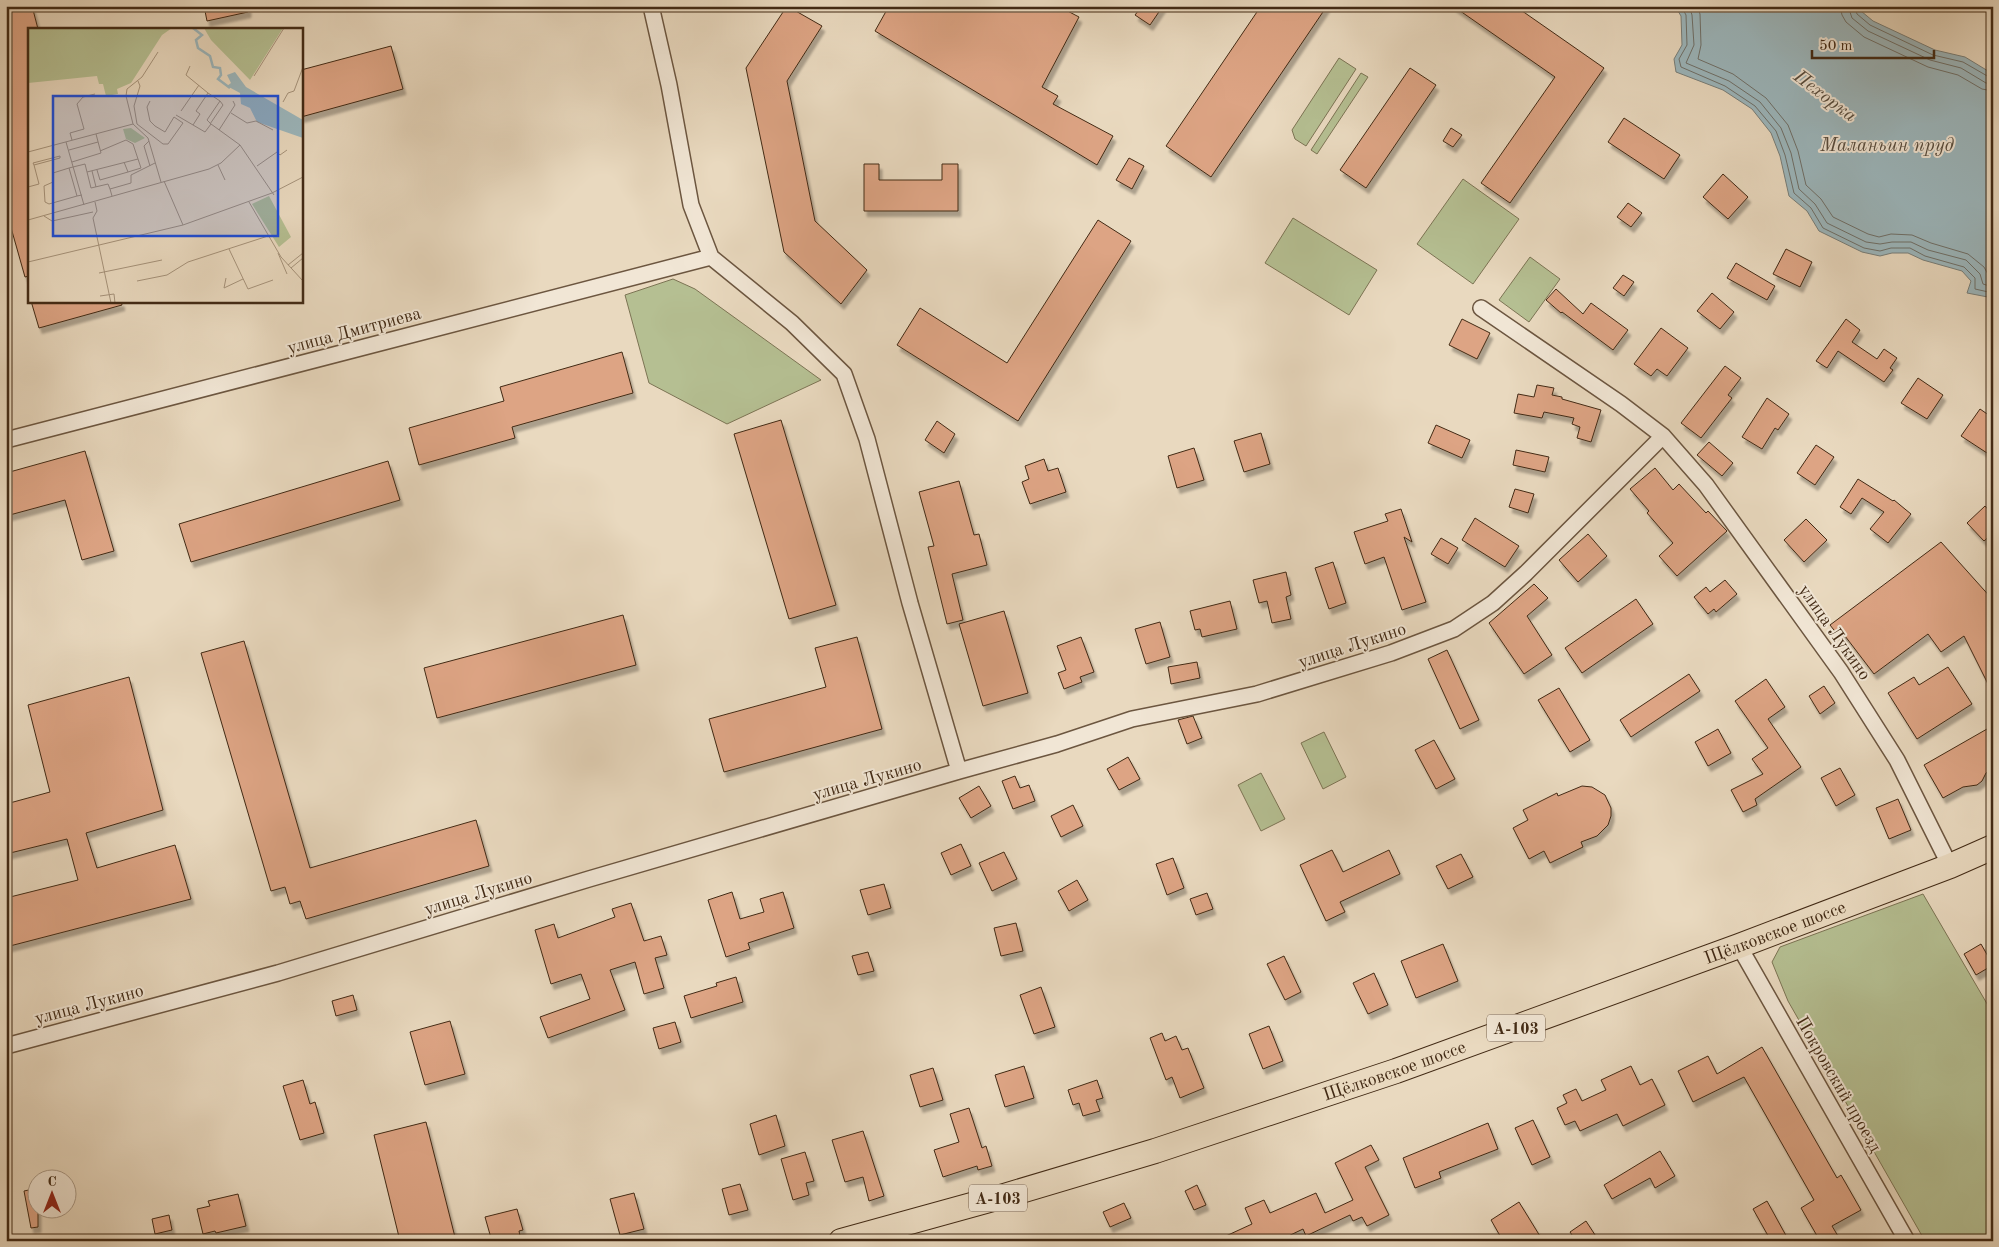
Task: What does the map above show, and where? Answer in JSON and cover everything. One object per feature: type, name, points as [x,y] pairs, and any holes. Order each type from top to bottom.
[{"type":"main road","name":"Щёлковское шоссе","points":[[841,1241],[1004,1196],[1155,1151],[1405,1068],[1739,946],[1950,866],[1993,847]]},
{"type":"street","points":[[651,6],[669,85],[691,205],[711,256],[792,323],[844,374],[867,439],[910,603],[959,771]]},
{"type":"street","name":"улица Дмитриева","points":[[6,440],[711,256]]},
{"type":"street","name":"улица Лукино","points":[[1481,308],[1613,398],[1663,436],[1706,485],[1841,672],[1897,760],[1950,866]]},
{"type":"street","name":"улица Лукино","points":[[6,1046],[278,973],[589,879],[959,771],[1019,756],[1132,719],[1257,694],[1391,654],[1454,629],[1493,602],[1526,573],[1663,436]]},
{"type":"street","name":"Покровский проезд","points":[[1739,946],[1907,1241]]},
{"type":"green space","points":[[1339,58],[1356,69],[1306,146],[1295,139],[1292,130]]},
{"type":"green space","points":[[1361,73],[1368,77],[1317,154],[1311,150]]},
{"type":"green space","points":[[1463,179],[1519,219],[1473,284],[1417,244]]},
{"type":"green space","points":[[1293,218],[1377,270],[1349,315],[1265,263]]},
{"type":"green space","points":[[1530,257],[1560,279],[1529,322],[1499,300]]},
{"type":"green space","points":[[673,279],[695,289],[821,380],[727,424],[649,383],[625,295]]},
{"type":"green space","points":[[1324,732],[1346,777],[1323,789],[1301,743]]},
{"type":"green space","points":[[1261,773],[1285,819],[1261,831],[1238,785]]},
{"type":"green space","points":[[1923,894],[1993,1014],[1993,1241],[1925,1241],[1788,1001],[1772,962],[1780,947]]},
{"type":"water","name":"Маланьин пруд","points":[[1675,6],[1858,6],[1873,21],[1935,50],[1965,57],[1993,74],[1993,298],[1967,293],[1971,281],[1962,271],[1923,260],[1908,253],[1892,253],[1880,256],[1862,252],[1819,231],[1807,211],[1789,196],[1780,156],[1771,133],[1752,109],[1723,90],[1676,72],[1674,59],[1682,45],[1681,16]]},
{"type":"building","points":[[6,6],[32,6],[38,28],[28,28],[28,276],[25,277],[6,210]]},
{"type":"building","points":[[204,6],[248,6],[248,12],[207,21]]},
{"type":"building","points":[[787,6],[822,26],[787,81],[815,221],[867,270],[841,304],[784,252],[746,68]]},
{"type":"building","points":[[889,6],[1058,6],[1079,17],[1042,87],[1058,96],[1053,104],[1113,136],[1097,165],[875,31]]},
{"type":"building","points":[[1142,6],[1163,6],[1150,25],[1135,15]]},
{"type":"building","points":[[1261,6],[1327,6],[1211,177],[1166,146]]},
{"type":"building","points":[[1453,6],[1515,6],[1604,68],[1510,203],[1481,183],[1555,77]]},
{"type":"building","points":[[391,46],[403,89],[302,117],[302,70]]},
{"type":"building","points":[[1410,68],[1436,85],[1366,188],[1340,170]]},
{"type":"building","points":[[1624,118],[1680,155],[1664,179],[1608,142]]},
{"type":"building","points":[[1451,128],[1462,135],[1453,147],[1443,141]]},
{"type":"building","points":[[1129,158],[1144,166],[1132,189],[1116,180]]},
{"type":"building","points":[[864,164],[879,164],[879,180],[942,180],[942,164],[958,164],[958,211],[864,211]]},
{"type":"building","points":[[1723,174],[1748,197],[1728,219],[1703,197]]},
{"type":"building","points":[[1628,203],[1642,213],[1631,227],[1617,217]]},
{"type":"building","points":[[1098,220],[1131,241],[1018,421],[897,345],[920,308],[1007,363]]},
{"type":"building","points":[[1786,249],[1812,262],[1800,287],[1773,274]]},
{"type":"building","points":[[1736,263],[1775,286],[1767,300],[1727,278]]},
{"type":"building","points":[[1623,275],[1634,282],[1624,296],[1613,288]]},
{"type":"building","points":[[1556,289],[1583,314],[1591,303],[1628,330],[1613,350],[1546,300]]},
{"type":"building","points":[[1712,293],[1734,312],[1720,329],[1697,311]]},
{"type":"building","points":[[31,302],[121,302],[122,305],[39,328]]},
{"type":"building","points":[[1462,319],[1490,333],[1477,359],[1449,345]]},
{"type":"building","points":[[1846,319],[1860,330],[1852,342],[1877,359],[1884,349],[1897,358],[1890,368],[1893,370],[1884,382],[1838,351],[1827,368],[1816,361]]},
{"type":"building","points":[[1661,328],[1688,348],[1667,376],[1657,369],[1651,376],[1634,364]]},
{"type":"building","points":[[622,352],[633,393],[512,427],[515,438],[419,465],[409,428],[504,401],[500,387]]},
{"type":"building","points":[[1725,366],[1741,378],[1728,395],[1732,398],[1701,438],[1681,423]]},
{"type":"building","points":[[1918,378],[1943,395],[1927,419],[1901,403]]},
{"type":"building","points":[[1537,385],[1554,388],[1552,395],[1562,397],[1562,399],[1601,410],[1591,442],[1577,438],[1580,427],[1572,424],[1574,418],[1544,412],[1542,418],[1514,413],[1518,394],[1534,397]]},
{"type":"building","points":[[1767,398],[1789,414],[1778,430],[1775,428],[1762,449],[1742,437]]},
{"type":"building","points":[[1980,409],[1993,418],[1993,444],[1987,453],[1961,436]]},
{"type":"building","points":[[781,420],[836,605],[789,619],[734,434]]},
{"type":"building","points":[[937,421],[955,434],[944,453],[925,440]]},
{"type":"building","points":[[1436,425],[1470,440],[1462,458],[1428,443]]},
{"type":"building","points":[[1261,433],[1270,464],[1244,472],[1234,441]]},
{"type":"building","points":[[1709,442],[1733,463],[1722,476],[1697,455]]},
{"type":"building","points":[[1816,445],[1834,457],[1815,485],[1797,473]]},
{"type":"building","points":[[1194,448],[1204,480],[1177,488],[1168,456]]},
{"type":"building","points":[[1516,450],[1549,457],[1545,472],[1513,465]]},
{"type":"building","points":[[85,451],[114,551],[82,560],[65,500],[6,516],[6,473]]},
{"type":"building","points":[[1044,459],[1048,471],[1058,468],[1066,492],[1030,504],[1022,482],[1029,479],[1025,466]]},
{"type":"building","points":[[388,461],[400,500],[191,562],[179,524]]},
{"type":"building","points":[[1655,468],[1673,490],[1679,484],[1706,513],[1708,511],[1727,531],[1677,576],[1659,556],[1673,543],[1647,513],[1649,511],[1630,489]]},
{"type":"building","points":[[1858,479],[1894,500],[1911,514],[1888,543],[1870,529],[1884,512],[1862,498],[1851,514],[1840,507]]},
{"type":"building","points":[[959,481],[974,535],[979,534],[987,565],[952,574],[963,620],[947,624],[928,547],[934,546],[919,492]]},
{"type":"building","points":[[1515,489],[1534,494],[1528,513],[1509,507]]},
{"type":"building","points":[[1985,506],[1993,515],[1993,533],[1984,541],[1967,523]]},
{"type":"building","points":[[1401,509],[1412,542],[1404,537],[1426,602],[1402,610],[1384,557],[1365,564],[1354,532],[1388,521],[1385,514]]},
{"type":"building","points":[[1475,518],[1519,546],[1505,567],[1462,540]]},
{"type":"building","points":[[1806,519],[1827,540],[1804,562],[1784,540]]},
{"type":"building","points":[[1588,534],[1607,556],[1578,582],[1559,560]]},
{"type":"building","points":[[1441,538],[1458,548],[1448,564],[1431,554]]},
{"type":"building","points":[[1941,542],[1993,600],[1993,694],[1964,636],[1941,652],[1928,634],[1874,674],[1845,636],[1841,639],[1830,625]]},
{"type":"building","points":[[1333,562],[1346,603],[1329,609],[1315,568]]},
{"type":"building","points":[[1286,572],[1291,595],[1286,597],[1291,619],[1272,623],[1267,601],[1259,603],[1253,580]]},
{"type":"building","points":[[1725,580],[1737,594],[1716,612],[1714,609],[1708,614],[1694,597],[1706,587],[1710,592]]},
{"type":"building","points":[[1534,584],[1548,598],[1527,616],[1552,655],[1524,674],[1489,623]]},
{"type":"building","points":[[1636,599],[1653,624],[1582,673],[1565,648]]},
{"type":"building","points":[[1230,601],[1237,629],[1202,637],[1200,629],[1195,630],[1190,611]]},
{"type":"building","points":[[1004,611],[1028,693],[983,706],[959,624]]},
{"type":"building","points":[[623,615],[636,665],[437,718],[424,668]]},
{"type":"building","points":[[1160,622],[1170,657],[1146,664],[1135,629]]},
{"type":"building","points":[[857,637],[882,729],[724,772],[709,719],[826,687],[815,648]]},
{"type":"building","points":[[1081,637],[1094,672],[1080,677],[1082,682],[1064,689],[1058,673],[1066,670],[1057,646]]},
{"type":"building","points":[[244,641],[310,868],[476,820],[489,866],[306,919],[300,901],[290,904],[285,887],[271,891],[201,653]]},
{"type":"building","points":[[1447,650],[1479,720],[1460,729],[1428,659]]},
{"type":"building","points":[[1197,662],[1200,678],[1171,684],[1168,667]]},
{"type":"building","points":[[1948,667],[1972,704],[1917,739],[1888,693],[1914,677],[1919,685]]},
{"type":"building","points":[[1689,674],[1700,691],[1631,737],[1620,720]]},
{"type":"building","points":[[129,677],[163,810],[86,833],[97,868],[175,845],[191,899],[6,947],[6,898],[78,880],[67,839],[6,854],[6,804],[50,792],[28,705]]},
{"type":"building","points":[[1766,679],[1785,707],[1768,719],[1801,767],[1755,799],[1757,805],[1743,812],[1731,790],[1763,774],[1752,759],[1768,748],[1735,701]]},
{"type":"building","points":[[1824,686],[1835,703],[1820,714],[1809,696]]},
{"type":"building","points":[[1559,688],[1590,740],[1570,752],[1538,700]]},
{"type":"building","points":[[1193,716],[1202,738],[1187,744],[1178,720]]},
{"type":"building","points":[[1718,729],[1731,753],[1708,766],[1695,742]]},
{"type":"building","points":[[1987,729],[1993,738],[1993,769],[1986,773],[1982,781],[1977,785],[1963,787],[1943,798],[1924,765]]},
{"type":"building","points":[[1434,740],[1455,779],[1436,789],[1415,750]]},
{"type":"building","points":[[1128,757],[1140,779],[1119,790],[1107,769]]},
{"type":"building","points":[[1840,768],[1855,795],[1836,806],[1821,778]]},
{"type":"building","points":[[1015,776],[1020,788],[1029,785],[1035,801],[1013,809],[1002,781]]},
{"type":"building","points":[[979,786],[991,806],[971,818],[959,798]]},
{"type":"building","points":[[1582,786],[1592,787],[1605,795],[1611,808],[1608,825],[1597,836],[1581,842],[1583,847],[1550,863],[1544,851],[1529,859],[1513,828],[1528,820],[1523,810],[1557,793],[1558,796]]},
{"type":"building","points":[[1898,799],[1911,830],[1889,839],[1876,808]]},
{"type":"building","points":[[1073,805],[1083,826],[1061,837],[1051,816]]},
{"type":"building","points":[[961,844],[971,866],[951,875],[941,853]]},
{"type":"building","points":[[1332,850],[1343,872],[1389,850],[1400,874],[1340,902],[1345,912],[1326,921],[1300,865]]},
{"type":"building","points":[[1004,852],[1017,879],[992,891],[979,863]]},
{"type":"building","points":[[1461,854],[1473,877],[1448,889],[1436,866]]},
{"type":"building","points":[[1173,858],[1184,888],[1167,895],[1156,864]]},
{"type":"building","points":[[1077,880],[1088,900],[1069,911],[1058,891]]},
{"type":"building","points":[[884,884],[891,908],[868,915],[860,890]]},
{"type":"building","points":[[732,892],[740,919],[764,912],[760,899],[783,892],[794,928],[748,943],[750,949],[726,957],[708,900]]},
{"type":"building","points":[[1207,893],[1213,909],[1196,915],[1190,899]]},
{"type":"building","points":[[631,903],[644,941],[661,936],[667,955],[655,958],[664,988],[644,994],[635,962],[610,970],[625,1010],[548,1038],[540,1017],[590,999],[581,974],[551,984],[535,930],[554,924],[558,938],[615,917],[612,909]]},
{"type":"building","points":[[1016,923],[1023,951],[1001,956],[994,928]]},
{"type":"building","points":[[1443,944],[1458,981],[1416,998],[1401,961]]},
{"type":"building","points":[[1981,944],[1993,965],[1976,975],[1964,954]]},
{"type":"building","points":[[868,952],[874,971],[858,975],[852,956]]},
{"type":"building","points":[[1284,956],[1301,992],[1285,1000],[1267,964]]},
{"type":"building","points":[[1374,973],[1388,1005],[1368,1014],[1353,983]]},
{"type":"building","points":[[736,977],[743,1002],[691,1018],[684,996],[717,986],[716,983]]},
{"type":"building","points":[[1041,987],[1055,1027],[1034,1034],[1020,995]]},
{"type":"building","points":[[353,995],[357,1010],[336,1016],[332,1001]]},
{"type":"building","points":[[450,1021],[465,1074],[425,1085],[410,1032]]},
{"type":"building","points":[[675,1022],[681,1042],[659,1049],[653,1028]]},
{"type":"building","points":[[1269,1026],[1283,1061],[1263,1069],[1249,1034]]},
{"type":"building","points":[[1162,1033],[1165,1041],[1176,1036],[1182,1050],[1188,1048],[1204,1088],[1180,1098],[1172,1077],[1166,1080],[1150,1038]]},
{"type":"building","points":[[1762,1047],[1837,1178],[1841,1175],[1861,1210],[1832,1226],[1841,1241],[1820,1241],[1801,1208],[1814,1200],[1744,1077],[1693,1102],[1678,1071],[1708,1056],[1717,1074]]},
{"type":"building","points":[[1024,1066],[1034,1098],[1005,1107],[995,1075]]},
{"type":"building","points":[[1631,1066],[1640,1085],[1652,1079],[1665,1105],[1623,1126],[1617,1114],[1580,1131],[1575,1121],[1565,1125],[1557,1108],[1567,1103],[1563,1095],[1576,1089],[1582,1101],[1606,1090],[1601,1080]]},
{"type":"building","points":[[933,1068],[943,1100],[920,1107],[910,1075]]},
{"type":"building","points":[[303,1080],[310,1104],[315,1102],[324,1133],[300,1140],[283,1086]]},
{"type":"building","points":[[1097,1080],[1103,1098],[1096,1100],[1100,1111],[1083,1116],[1079,1103],[1073,1105],[1068,1090]]},
{"type":"building","points":[[969,1108],[982,1148],[986,1146],[992,1166],[978,1170],[977,1166],[943,1177],[934,1150],[959,1142],[950,1114]]},
{"type":"building","points":[[776,1115],[785,1146],[759,1155],[750,1124]]},
{"type":"building","points":[[1533,1120],[1550,1157],[1532,1165],[1515,1128]]},
{"type":"building","points":[[426,1122],[456,1241],[400,1241],[374,1135]]},
{"type":"building","points":[[1488,1123],[1498,1149],[1439,1172],[1441,1178],[1415,1188],[1403,1158]]},
{"type":"building","points":[[863,1131],[884,1196],[869,1201],[863,1177],[845,1182],[832,1140]]},
{"type":"building","points":[[1371,1145],[1379,1160],[1365,1167],[1389,1215],[1367,1226],[1362,1217],[1353,1221],[1350,1215],[1306,1236],[1303,1229],[1278,1241],[1215,1241],[1252,1224],[1245,1208],[1264,1200],[1270,1213],[1316,1193],[1325,1213],[1353,1200],[1335,1163]]},
{"type":"building","points":[[1660,1151],[1675,1176],[1655,1188],[1650,1178],[1612,1199],[1604,1185]]},
{"type":"building","points":[[805,1152],[814,1181],[806,1183],[809,1195],[793,1200],[781,1159]]},
{"type":"building","points":[[740,1184],[748,1210],[729,1215],[722,1189]]},
{"type":"building","points":[[1197,1185],[1206,1205],[1194,1210],[1185,1191]]},
{"type":"building","points":[[28,1190],[28,1212],[24,1191]]},
{"type":"building","points":[[634,1193],[644,1229],[620,1235],[610,1199]]},
{"type":"building","points":[[238,1194],[246,1226],[203,1234],[197,1209],[210,1206],[208,1201]]},
{"type":"building","points":[[1767,1201],[1789,1241],[1771,1241],[1753,1209]]},
{"type":"building","points":[[1519,1202],[1543,1241],[1503,1241],[1491,1220]]},
{"type":"building","points":[[1124,1203],[1131,1218],[1110,1227],[1103,1212]]},
{"type":"building","points":[[517,1209],[523,1230],[519,1231],[521,1241],[499,1241],[498,1237],[491,1238],[485,1217]]},
{"type":"building","points":[[169,1215],[172,1230],[155,1234],[152,1219]]},
{"type":"building","points":[[29,1220],[38,1220],[38,1227],[31,1228]]},
{"type":"building","points":[[1586,1221],[1599,1241],[1576,1241],[1570,1232]]},
{"type":"water label","name":"Пехорка","points":[[1826,95]]}]
